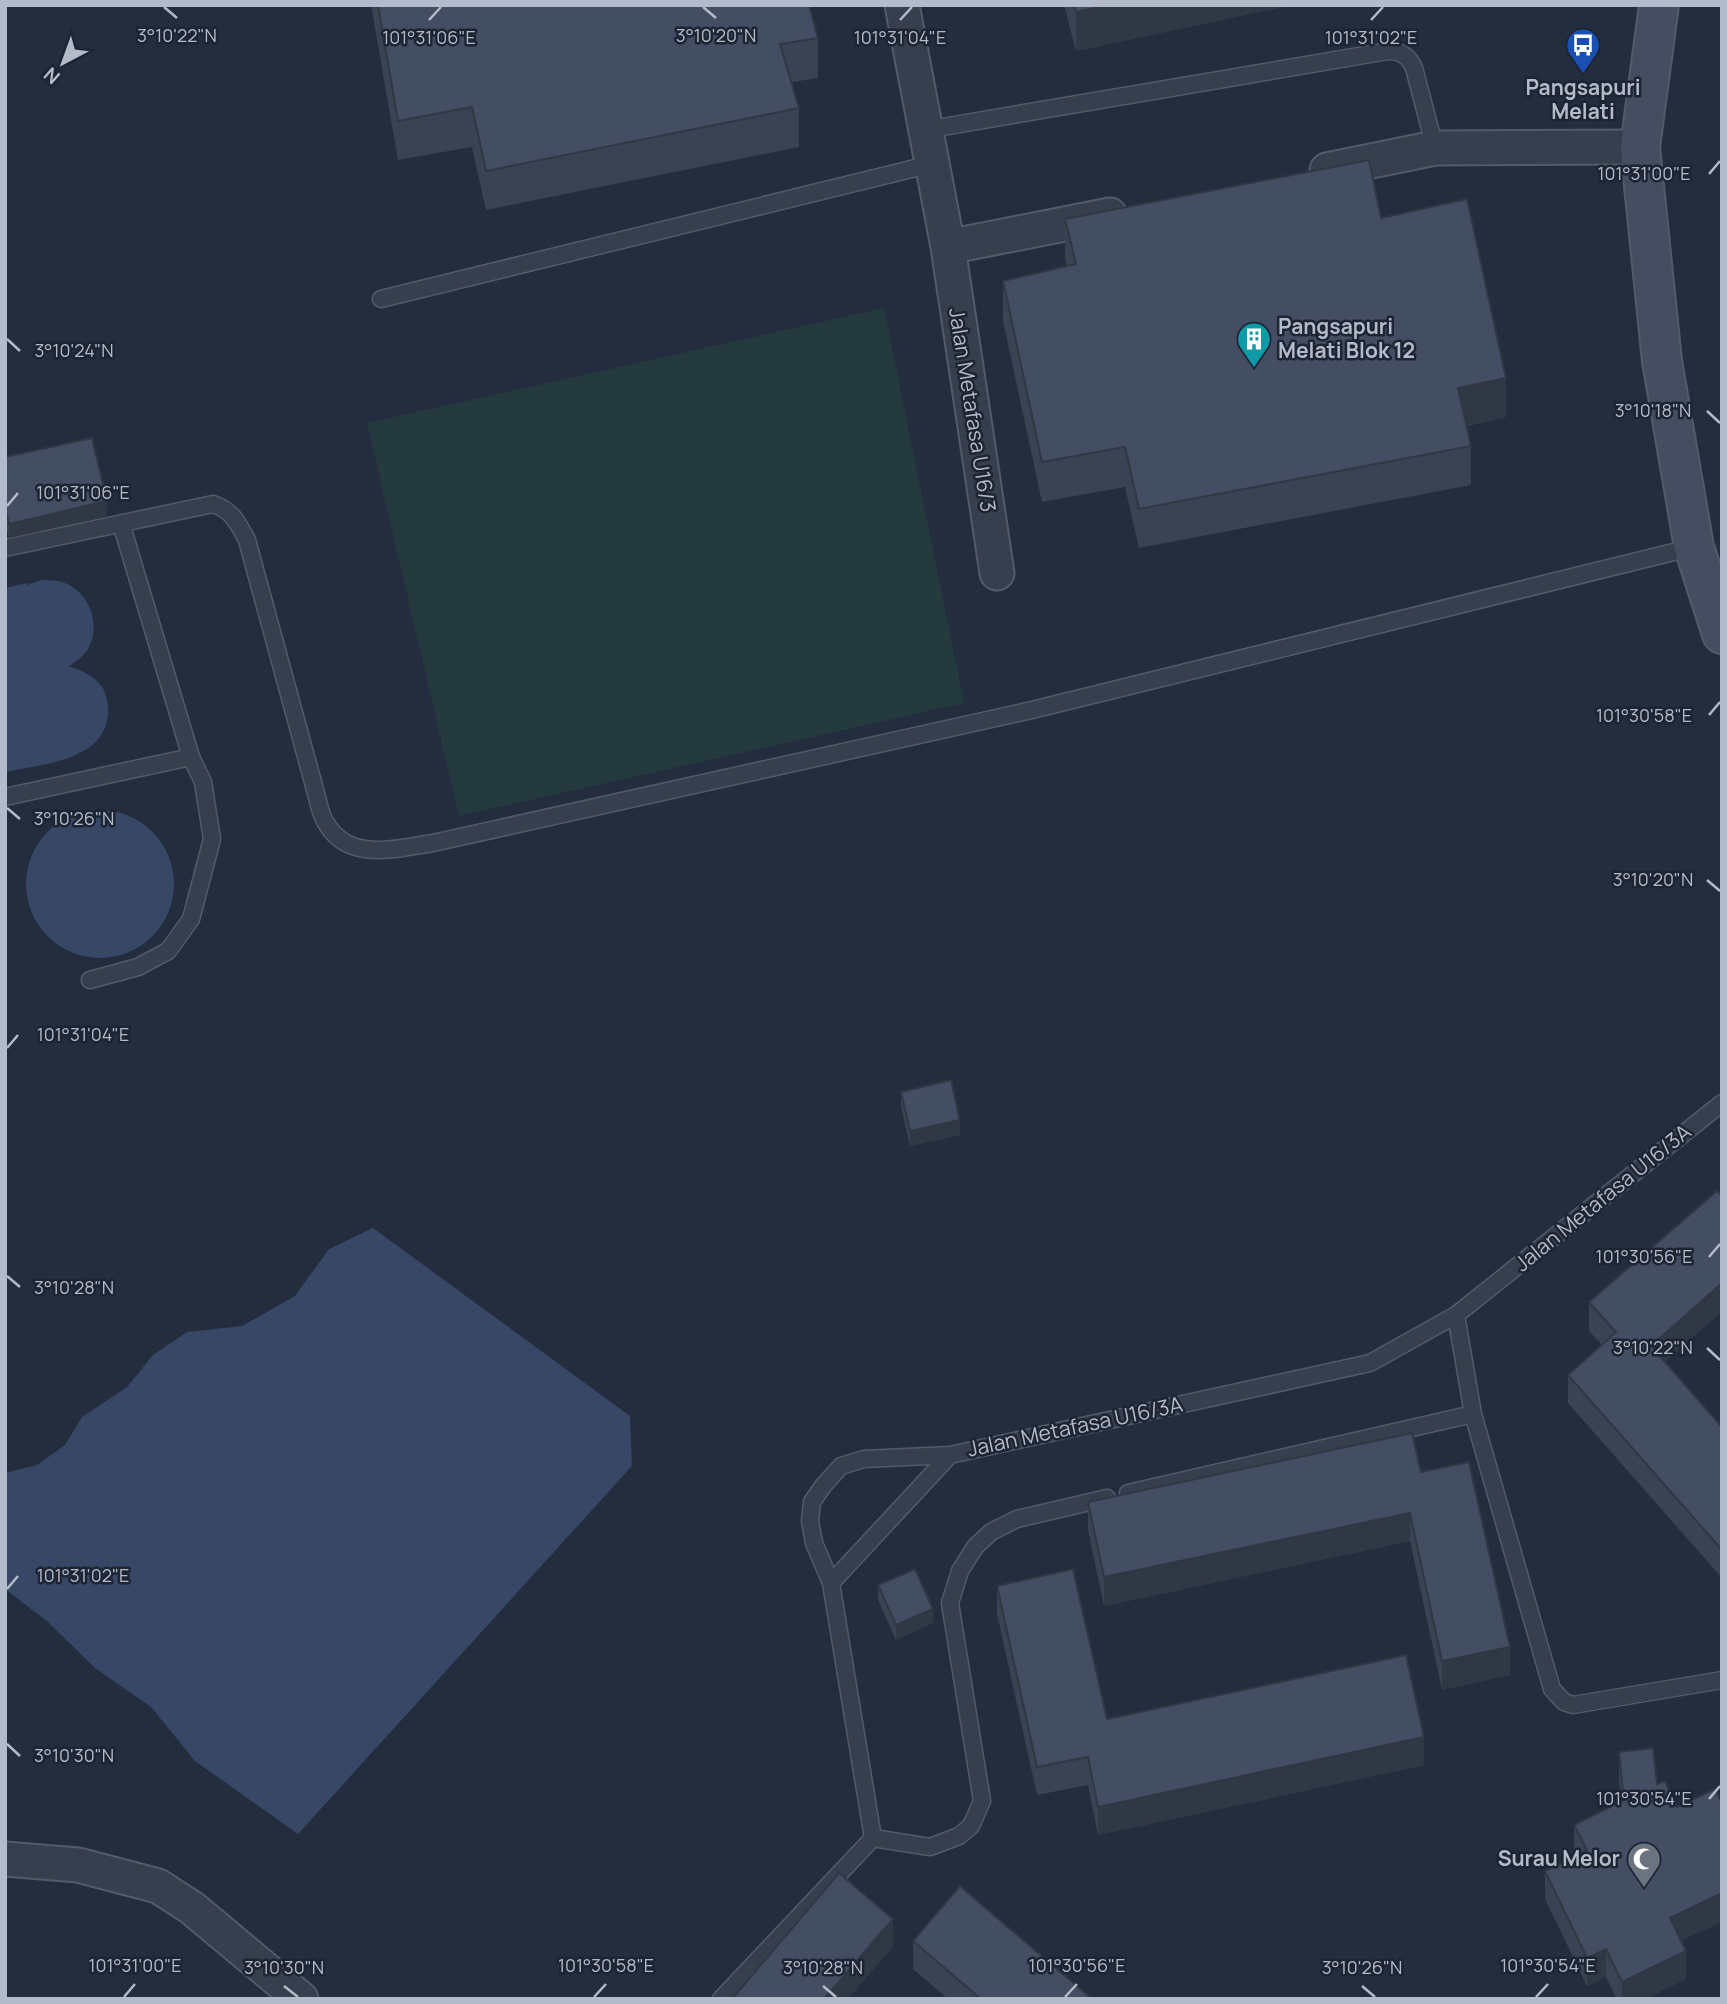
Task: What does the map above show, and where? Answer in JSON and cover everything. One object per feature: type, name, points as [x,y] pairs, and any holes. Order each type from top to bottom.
[{"type":"street","name":"Jalan Metafasa U16/3","points":[[902,5],[947,247],[997,573]]},
{"type":"street","points":[[1659,5],[1640,147],[1662,361],[1694,547],[1722,634]]},
{"type":"street","points":[[1301,176],[1435,148],[1640,147]]},
{"type":"street","points":[[947,247],[1139,209]]},
{"type":"street","points":[[5,1859],[78,1865],[158,1886],[192,1909],[301,1999]]},
{"type":"lane","points":[[925,130],[1397,51],[1411,60],[1415,68],[1435,148]]},
{"type":"lane","points":[[381,299],[932,164]]},
{"type":"lane","points":[[5,548],[213,504],[231,513],[247,540],[326,823],[343,843],[368,851],[433,843],[1032,710],[1694,547]]},
{"type":"lane","points":[[90,980],[138,967],[168,951],[191,919],[212,839],[203,782],[191,757],[121,523]]},
{"type":"lane","points":[[5,797],[191,757]]},
{"type":"lane","name":"Jalan Metafasa U16/3A","points":[[831,1583],[950,1455],[1370,1363],[1456,1315],[1722,1103]]},
{"type":"lane","points":[[1456,1315],[1473,1414],[1552,1689],[1564,1702],[1573,1705],[1722,1680]]},
{"type":"lane","points":[[873,1838],[930,1847],[959,1836],[971,1826],[982,1801],[950,1603],[960,1571],[975,1547],[991,1532],[1017,1519],[1473,1414]]},
{"type":"lane","points":[[873,1838],[831,1583],[814,1543],[810,1521],[812,1502],[841,1466],[864,1459],[950,1455]]},
{"type":"lane","points":[[721,1999],[873,1838]]},
{"type":"green space","points":[[884,308],[964,703],[459,816],[367,423]]},
{"type":"water","points":[[41,580],[68,584],[77,590],[89,606],[93,616],[93,637],[85,653],[69,666],[96,680],[104,690],[108,706],[106,724],[99,738],[87,749],[73,756],[5,772],[5,588]]},
{"type":"water","points":[[100,810],[128,816],[141,822],[152,832],[162,843],[168,856],[174,884],[168,912],[162,925],[152,936],[141,946],[128,952],[100,958],[72,952],[59,946],[48,936],[38,925],[32,912],[26,884],[32,856],[38,843],[48,832],[59,822],[72,816]]},
{"type":"water","points":[[373,1228],[630,1416],[632,1466],[298,1834],[195,1761],[151,1707],[95,1668],[48,1622],[5,1589],[5,1473],[37,1465],[65,1445],[82,1417],[127,1387],[153,1355],[187,1332],[242,1326],[295,1296],[329,1249]]},
{"type":"building","points":[[378,5],[809,5],[818,38],[780,44],[799,108],[486,171],[472,107],[398,121]]},
{"type":"building","points":[[1074,5],[1106,5],[1076,12]]},
{"type":"building","name":"Pangsapuri Melati Blok 12","points":[[1369,160],[1381,218],[1467,199],[1506,378],[1458,388],[1471,446],[1139,509],[1125,447],[1042,462],[1003,281],[1076,264],[1065,219]]},
{"type":"building","points":[[92,438],[107,501],[9,524],[5,508],[5,457]]},
{"type":"building","points":[[951,1080],[960,1120],[910,1131],[901,1092]]},
{"type":"building","points":[[1717,1191],[1722,1196],[1722,1283],[1651,1346],[1722,1427],[1722,1550],[1568,1375],[1616,1332],[1589,1302]]},
{"type":"building","points":[[1412,1433],[1421,1472],[1469,1462],[1510,1647],[1442,1661],[1410,1513],[1104,1577],[1088,1502]]},
{"type":"building","points":[[915,1569],[933,1609],[896,1625],[878,1585]]},
{"type":"building","points":[[1073,1569],[1107,1719],[1406,1655],[1424,1737],[1098,1807],[1088,1757],[1037,1767],[997,1586]]},
{"type":"building","name":"Surau Melor","points":[[1653,1748],[1657,1784],[1665,1781],[1677,1807],[1715,1789],[1722,1803],[1722,1893],[1670,1918],[1686,1951],[1622,1982],[1606,1949],[1587,1958],[1545,1871],[1587,1850],[1574,1825],[1624,1800],[1619,1752]]},
{"type":"building","points":[[839,1873],[893,1919],[824,1999],[732,1999]]},
{"type":"building","points":[[960,1886],[1092,1999],[981,1999],[913,1941]]},
{"type":"place","name":"Pangsapuri Melati","points":[[1583,75]]},
{"type":"place","name":"Pangsapuri Melati Blok 12","points":[[1254,369]]},
{"type":"place","name":"Surau Melor","points":[[1644,1889]]}]
